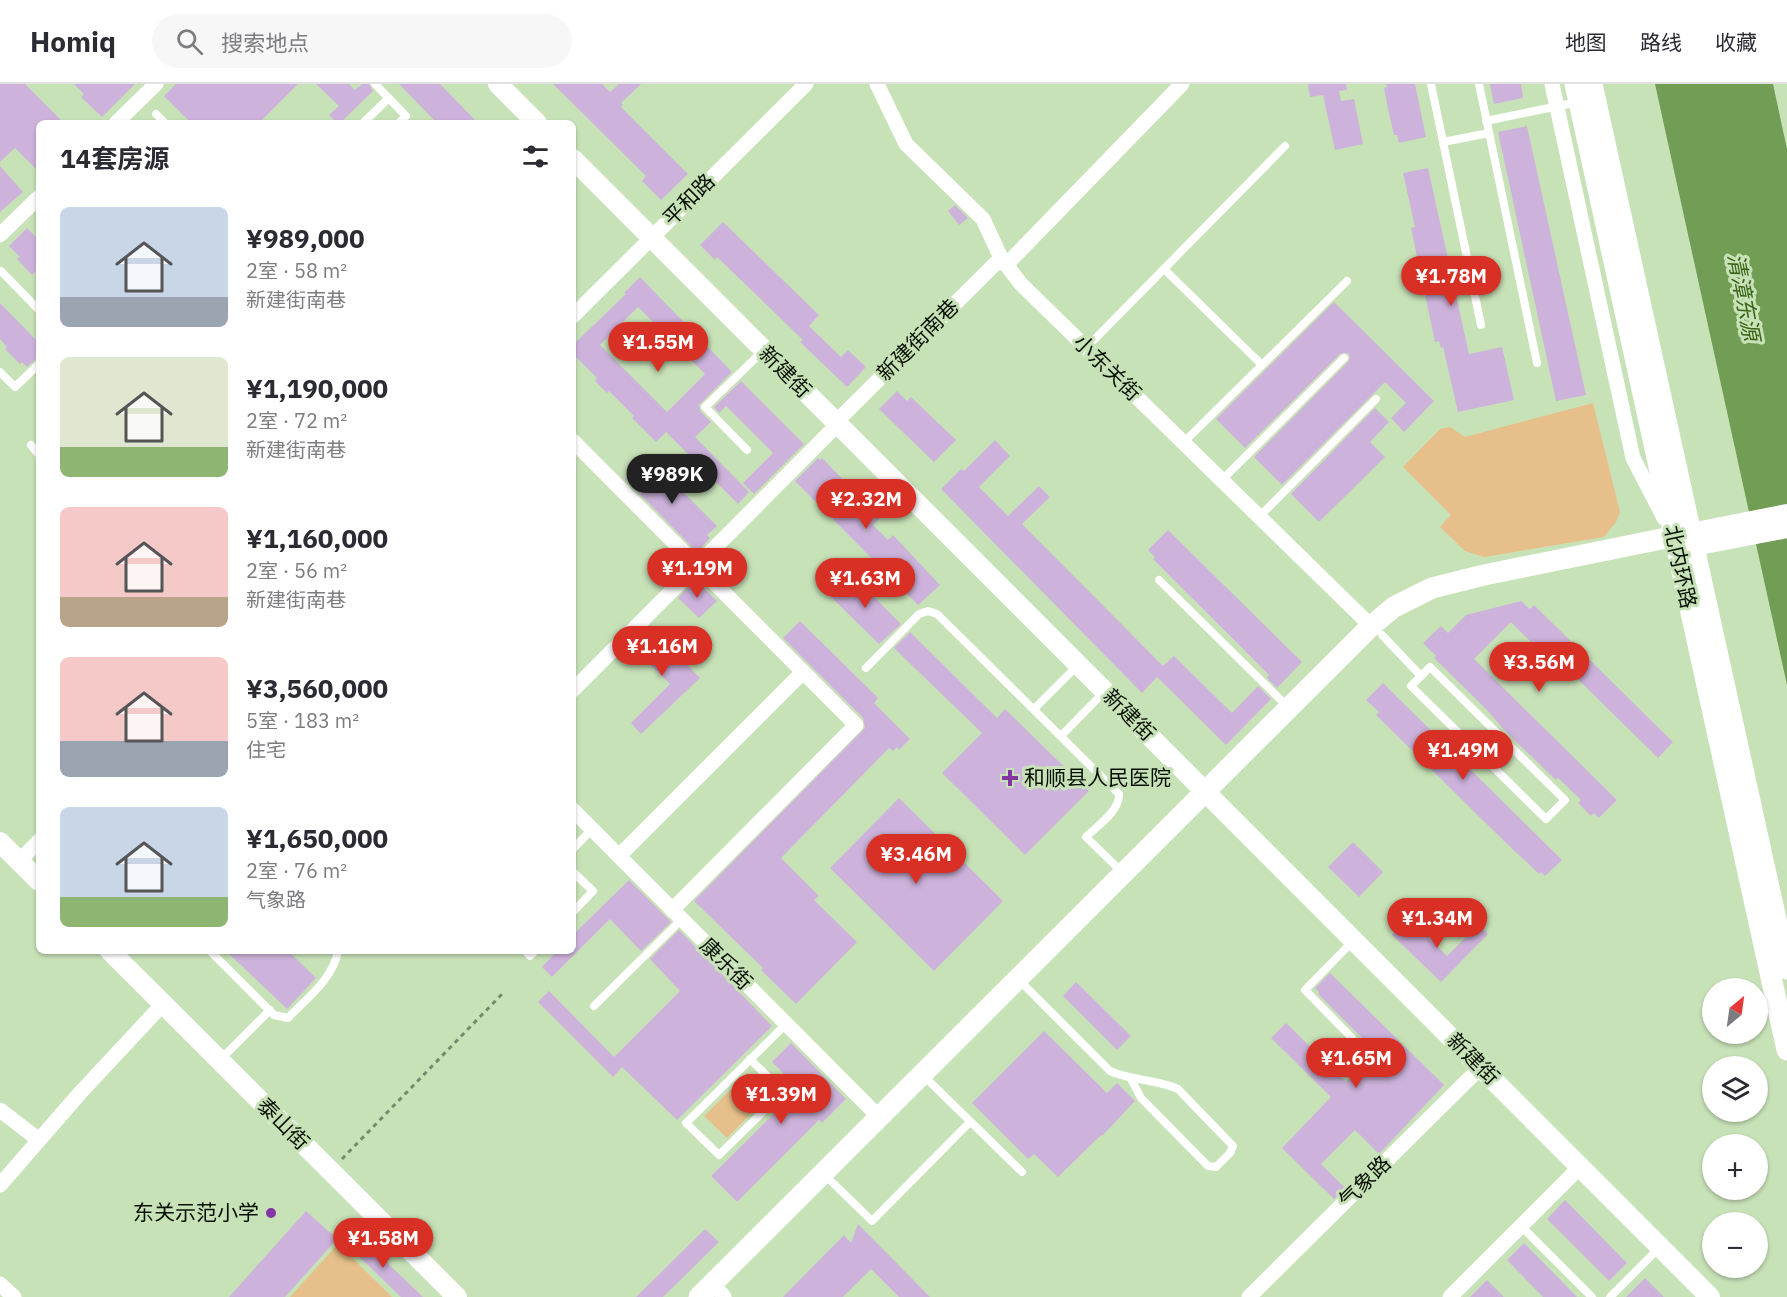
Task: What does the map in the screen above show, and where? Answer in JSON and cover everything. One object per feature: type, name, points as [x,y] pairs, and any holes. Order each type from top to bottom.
[{"type":"main road","name":"北内环路","points":[[1592,84],[1787,1050]]},
{"type":"main road","name":"北内环路","points":[[1576,93],[1787,969]]},
{"type":"main road","points":[[699,1297],[879,1117],[1022,984],[1376,631],[1394,607],[1432,588],[1484,575],[1684,541]]},
{"type":"main road","points":[[721,1296],[931,1083],[1124,874],[1210,796],[1289,708],[1376,631]]},
{"type":"street","points":[[119,120],[156,84]]},
{"type":"street","points":[[498,84],[534,120]]},
{"type":"street","name":"平和路","points":[[576,313],[806,84]]},
{"type":"street","name":"小东关街","points":[[877,84],[906,144],[983,219],[1003,262],[1021,284],[1376,631]]},
{"type":"street","name":"新建街南巷","points":[[576,687],[837,423],[1182,84]]},
{"type":"street","points":[[1552,84],[1634,458],[1684,541],[1743,530],[1787,528]]},
{"type":"street","name":"新建街","points":[[576,162],[1710,1297]]},
{"type":"street","points":[[0,235],[36,200]]},
{"type":"street","points":[[576,444],[856,725],[677,914]]},
{"type":"street","points":[[1743,530],[1787,514]]},
{"type":"street","points":[[618,856],[803,672]]},
{"type":"street","name":"康乐街","points":[[576,813],[879,1117]]},
{"type":"street","points":[[0,842],[36,878]]},
{"type":"street","points":[[19,861],[36,844]]},
{"type":"street","name":"泰山街","points":[[113,954],[457,1297]]},
{"type":"street","points":[[0,1185],[80,1093],[163,1004]]},
{"type":"street","name":"气象路","points":[[1250,1297],[1481,1067]]},
{"type":"street","points":[[0,1110],[39,1140]]},
{"type":"street","points":[[1450,1297],[1581,1167]]},
{"type":"street","points":[[0,1284],[14,1297]]},
{"type":"lane","points":[[375,84],[406,116],[402,120]]},
{"type":"lane","points":[[1431,84],[1481,326]]},
{"type":"lane","points":[[1479,84],[1537,363]]},
{"type":"lane","points":[[1486,121],[1557,106],[1576,93]]},
{"type":"lane","points":[[366,120],[389,98]]},
{"type":"lane","points":[[156,114],[162,120]]},
{"type":"lane","points":[[1443,142],[1489,133]]},
{"type":"lane","points":[[1086,348],[1285,146]]},
{"type":"lane","points":[[1164,269],[1262,365]]},
{"type":"lane","points":[[1,271],[36,307]]},
{"type":"lane","points":[[1183,443],[1347,281]]},
{"type":"lane","points":[[747,450],[705,407],[764,350]]},
{"type":"lane","points":[[1222,480],[1344,357]]},
{"type":"lane","points":[[0,372],[15,387],[36,367]]},
{"type":"lane","points":[[1259,517],[1376,399]]},
{"type":"lane","points":[[30,445],[36,452]]},
{"type":"lane","points":[[1160,580],[1289,708]]},
{"type":"lane","points":[[866,668],[919,614],[927,611],[937,614],[1119,794],[1120,800],[1116,807],[1086,837],[1124,874]]},
{"type":"lane","points":[[1376,631],[1421,676]]},
{"type":"lane","points":[[1034,709],[1078,665]]},
{"type":"lane","points":[[1430,667],[1565,800],[1546,819],[1411,686],[1421,676],[1430,667]]},
{"type":"lane","points":[[1061,736],[1105,691]]},
{"type":"lane","points":[[576,846],[592,829]]},
{"type":"lane","points":[[576,875],[593,891],[576,909]]},
{"type":"lane","points":[[594,1006],[677,914]]},
{"type":"lane","points":[[1352,1038],[1305,990],[1354,940]]},
{"type":"lane","points":[[213,954],[274,1015],[288,1018],[327,978],[337,963],[338,954]]},
{"type":"lane","points":[[1022,984],[1110,1071],[1131,1079],[1168,1085],[1178,1089],[1233,1146],[1230,1153],[1216,1167],[1208,1166],[1141,1098],[1131,1079]]},
{"type":"lane","points":[[219,1060],[270,1010]]},
{"type":"lane","points":[[750,1059],[783,1092],[719,1155],[686,1123],[750,1059],[786,1023]]},
{"type":"lane","points":[[931,1083],[1022,1172]]},
{"type":"lane","points":[[832,1182],[872,1221],[970,1122]]},
{"type":"lane","points":[[1521,1226],[1593,1297]]},
{"type":"lane","points":[[1610,1297],[1660,1247]]},
{"type":"path","points":[[330,1171],[504,992]]},
{"type":"shaded area","points":[[1593,403],[1620,512],[1616,522],[1604,537],[1484,557],[1465,551],[1440,527],[1451,515],[1403,467],[1440,429],[1450,427],[1465,437]]},
{"type":"shaded area","points":[[748,1073],[770,1095],[727,1138],[704,1116]]},
{"type":"shaded area","points":[[338,1244],[392,1297],[290,1297]]},
{"type":"water","name":"清漳东源","points":[[1655,84],[1773,84],[1787,149],[1787,685]]},
{"type":"building","points":[[0,84],[25,84],[61,120],[36,120],[36,169],[15,148],[0,162]]},
{"type":"building","points":[[74,84],[135,84],[102,117],[81,97],[84,94]]},
{"type":"building","points":[[176,84],[298,84],[262,120],[188,120],[164,96]]},
{"type":"building","points":[[316,84],[349,84],[355,90],[362,84],[369,84],[373,91],[343,120],[334,120],[329,115],[339,106]]},
{"type":"building","points":[[399,84],[440,84],[475,120],[434,120]]},
{"type":"building","points":[[553,84],[602,84],[610,92],[619,84],[641,84],[621,103],[623,105],[621,107],[688,174],[661,200],[642,181],[646,176]]},
{"type":"building","points":[[1308,84],[1346,84],[1347,90],[1339,91],[1341,101],[1354,99],[1363,144],[1335,150],[1323,95],[1310,97]]},
{"type":"building","points":[[1386,84],[1415,84],[1426,137],[1399,143],[1397,135],[1394,135],[1387,104],[1384,88],[1387,87]]},
{"type":"building","points":[[1490,84],[1521,84],[1523,98],[1494,104]]},
{"type":"building","points":[[1527,126],[1586,395],[1556,401],[1498,132]]},
{"type":"building","points":[[0,166],[23,192],[0,212]]},
{"type":"building","points":[[1428,168],[1469,354],[1502,347],[1514,400],[1458,412],[1443,347],[1441,348],[1439,341],[1435,342],[1411,228],[1415,227],[1403,173]]},
{"type":"building","points":[[955,205],[968,218],[959,225],[948,211]]},
{"type":"building","points":[[723,222],[819,315],[809,326],[841,357],[848,350],[866,367],[847,387],[800,342],[803,340],[717,257],[715,260],[700,245]]},
{"type":"building","points":[[27,228],[36,237],[36,271],[32,275],[17,259],[20,257],[9,246]]},
{"type":"building","points":[[640,277],[732,372],[699,405],[700,411],[711,422],[695,437],[749,492],[738,504],[666,432],[656,442],[609,391],[607,393],[595,381],[597,378],[576,357],[576,342],[626,294],[624,293]],"holes":[[[638,307],[705,374],[667,412],[600,345]]]},
{"type":"building","points":[[1334,302],[1434,401],[1404,432],[1391,418],[1406,403],[1385,382],[1282,485],[1254,457],[1348,362],[1350,357],[1348,353],[1340,354],[1245,448],[1216,419]]},
{"type":"building","points":[[0,303],[36,340],[36,359],[27,367],[22,362],[20,364],[5,349],[7,347],[0,339]]},
{"type":"building","points":[[741,381],[804,444],[754,494],[743,483],[773,453],[726,406],[719,413],[714,407]]},
{"type":"building","points":[[897,391],[907,401],[911,397],[956,440],[934,462],[879,409]]},
{"type":"building","points":[[1375,408],[1389,422],[1370,442],[1385,457],[1319,522],[1291,494]]},
{"type":"building","points":[[995,440],[1010,456],[979,487],[1008,516],[1039,486],[1050,497],[1022,524],[1163,666],[1174,656],[1232,713],[1258,686],[1271,699],[1226,745],[1157,677],[1142,693],[941,489],[961,469],[964,471]]},
{"type":"building","points":[[818,458],[820,460],[822,458],[880,518],[873,525],[888,540],[893,535],[940,585],[918,605],[795,481]]},
{"type":"building","points":[[653,462],[717,526],[707,535],[710,538],[697,552],[625,479],[638,466],[643,471]]},
{"type":"building","points":[[1168,530],[1302,662],[1277,688],[1267,678],[1269,675],[1153,559],[1155,557],[1148,550]]},
{"type":"building","points":[[850,573],[901,624],[879,644],[829,595]]},
{"type":"building","points":[[696,580],[717,601],[699,618],[678,598]]},
{"type":"building","points":[[1521,601],[1530,609],[1534,605],[1673,742],[1658,758],[1541,643],[1539,645],[1534,641],[1532,643],[1511,622],[1474,659],[1617,800],[1599,818],[1594,813],[1591,816],[1578,803],[1581,800],[1558,778],[1556,780],[1506,732],[1434,658],[1436,656],[1423,643],[1441,626],[1448,633],[1466,615]]},
{"type":"building","points":[[800,621],[878,698],[874,703],[910,739],[899,750],[897,747],[893,751],[889,748],[781,858],[819,896],[814,900],[857,942],[796,1004],[761,970],[763,968],[694,901],[865,728],[863,718],[783,638]]},
{"type":"building","points":[[649,627],[700,678],[641,734],[631,723],[670,684],[631,646]]},
{"type":"building","points":[[910,632],[997,718],[1005,709],[1089,791],[1025,855],[942,773],[982,733],[894,648]]},
{"type":"building","points":[[1383,683],[1562,860],[1545,876],[1541,872],[1539,874],[1504,841],[1376,715],[1379,712],[1366,700]]},
{"type":"building","points":[[899,798],[1003,901],[934,971],[830,868]]},
{"type":"building","points":[[1353,842],[1383,872],[1359,897],[1328,867]]},
{"type":"building","points":[[629,880],[671,922],[641,951],[610,919],[576,953],[576,932]]},
{"type":"building","points":[[1409,918],[1447,956],[1479,924],[1488,934],[1441,982],[1392,935]]},
{"type":"building","points":[[679,930],[772,1026],[677,1120],[622,1067],[613,1077],[538,1002],[549,991],[614,1057],[680,991],[650,959]]},
{"type":"building","points":[[229,954],[291,954],[316,978],[287,1009]]},
{"type":"building","points":[[554,954],[575,954],[552,977],[542,967]]},
{"type":"building","points":[[1330,973],[1444,1085],[1379,1154],[1355,1130],[1321,1164],[1345,1188],[1334,1199],[1282,1148],[1331,1097],[1271,1038],[1286,1023],[1346,1082],[1376,1052],[1318,994],[1315,988]]},
{"type":"building","points":[[1076,982],[1131,1036],[1117,1050],[1063,996]]},
{"type":"building","points":[[1044,1031],[1107,1093],[1117,1083],[1135,1101],[1058,1177],[1034,1154],[1028,1159],[972,1103]]},
{"type":"building","points":[[791,1043],[846,1099],[822,1123],[819,1120],[737,1202],[711,1176],[799,1089],[772,1062]]},
{"type":"building","points":[[1565,1200],[1627,1263],[1609,1281],[1547,1219]]},
{"type":"building","points":[[306,1211],[337,1239],[285,1297],[229,1297]]},
{"type":"building","points":[[858,1224],[930,1297],[899,1297],[871,1269],[843,1297],[783,1297],[844,1235],[851,1243]]},
{"type":"building","points":[[705,1229],[719,1242],[663,1297],[636,1297]]},
{"type":"building","points":[[358,1235],[423,1297],[401,1297],[348,1246]]},
{"type":"building","points":[[1524,1243],[1577,1297],[1543,1297],[1507,1260]]},
{"type":"building","points":[[1645,1278],[1664,1297],[1626,1297]]},
{"type":"building","points":[[1487,1280],[1504,1297],[1470,1297]]},
{"type":"place","name":"和顺县人民医院","points":[[1010,778]]},
{"type":"place","name":"东关示范小学","points":[[271,1213]]}]
